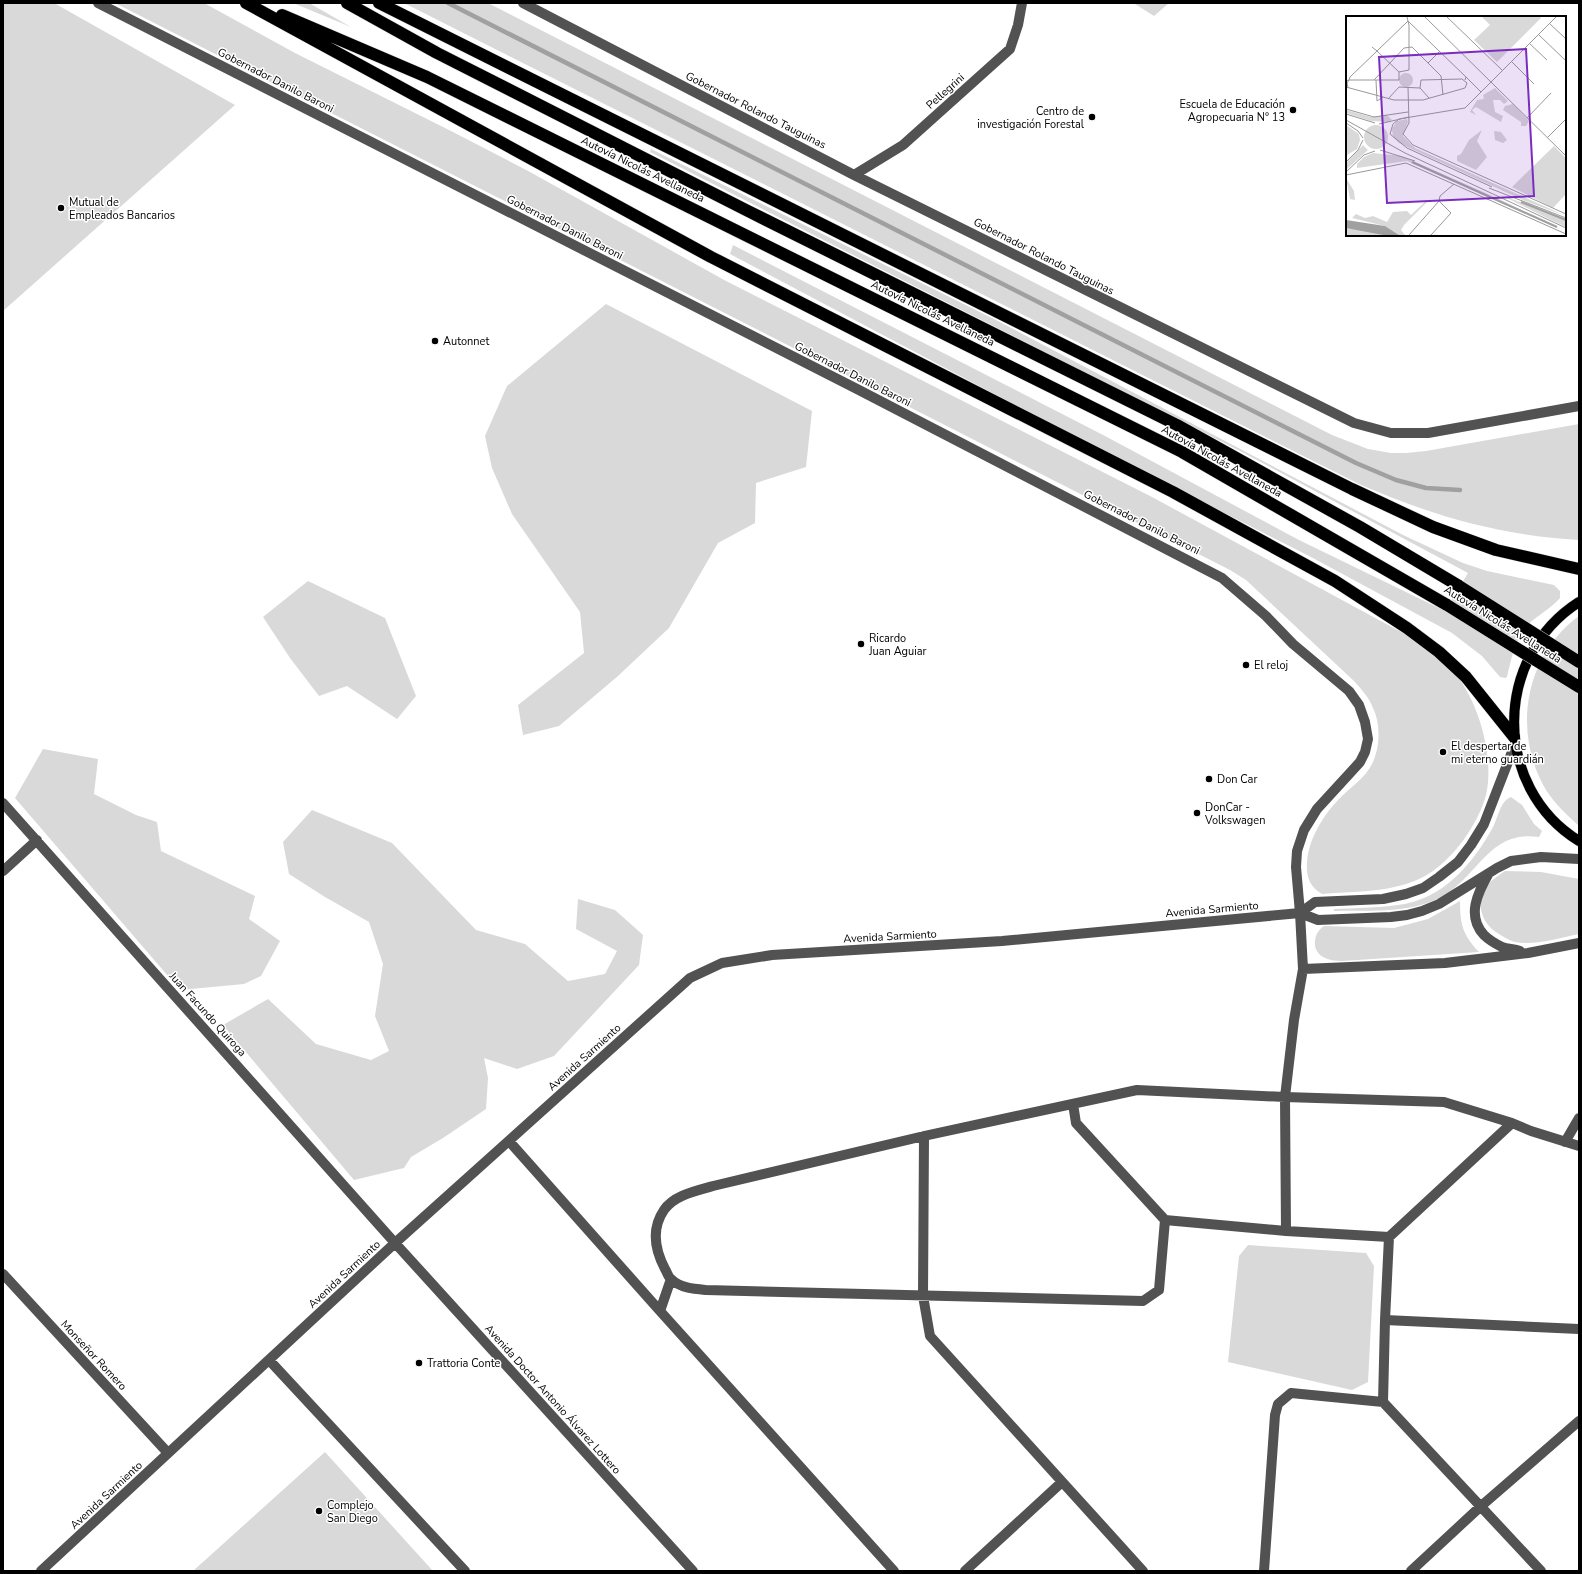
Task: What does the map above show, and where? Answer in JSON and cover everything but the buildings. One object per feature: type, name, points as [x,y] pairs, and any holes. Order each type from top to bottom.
[{"type":"highway","points":[[246,3],[711,257],[1173,492],[1335,581],[1407,628],[1439,652],[1466,677],[1515,740]]},
{"type":"highway","name":"Autovía Nicolás Avellaneda","points":[[255,3],[427,77],[1182,452],[1447,604],[1579,687]]},
{"type":"highway","name":"Autovía Nicolás Avellaneda","points":[[348,3],[437,53],[741,208],[1177,425],[1360,526],[1459,586],[1579,662]]},
{"type":"highway","points":[[379,3],[1352,490],[1433,527],[1496,550],[1579,569]]},
{"type":"main road","points":[[1579,602],[1568,609],[1547,629],[1531,653],[1520,680],[1514,708],[1515,740],[1522,770],[1534,795],[1550,818],[1570,836],[1579,841]]},
{"type":"street","name":"Gobernador Danilo Baroni","points":[[98,3],[870,396],[1222,578],[1266,616],[1293,644],[1349,691],[1359,705],[1365,722],[1368,739],[1365,752],[1360,762],[1317,809],[1304,830],[1297,851],[1296,867],[1303,969],[1294,1020],[1286,1097],[1286,1231]]},
{"type":"street","name":"Gobernador Rolando Tauguinas","points":[[523,3],[854,175],[1354,423],[1391,433],[1428,433],[1579,406]]},
{"type":"street","name":"Pellegrini","points":[[854,175],[903,145],[1010,49],[1018,25],[1022,3]]},
{"type":"street","name":"Avenida Sarmiento","points":[[1300,913],[1315,902],[1383,899],[1406,894],[1422,888],[1458,862],[1484,824],[1515,740]]},
{"type":"street","name":"Juan Facundo Quiroga","points":[[3,803],[395,1243]]},
{"type":"street","points":[[3,871],[37,840]]},
{"type":"street","name":"Avenida Sarmiento","points":[[41,1571],[395,1243],[690,978],[722,963],[772,955],[1002,941],[1300,913],[1318,920],[1407,915],[1439,904],[1511,861],[1541,857],[1579,859]]},
{"type":"street","points":[[1489,873],[1476,900],[1474,914],[1479,929],[1489,940],[1502,946],[1528,953]]},
{"type":"street","points":[[1303,969],[1446,963],[1528,953],[1579,943]]},
{"type":"street","points":[[1165,1220],[1159,1290],[1143,1301],[706,1290],[684,1287],[671,1279],[660,1260],[655,1245],[656,1228],[664,1210],[683,1194],[924,1136],[1137,1090],[1444,1102],[1579,1146]]},
{"type":"street","points":[[1073,1104],[1076,1123],[1165,1220],[1286,1231],[1389,1237]]},
{"type":"street","points":[[1565,1142],[1579,1118]]},
{"type":"street","points":[[1383,1402],[1389,1237],[1512,1123]]},
{"type":"street","points":[[924,1136],[923,1296],[930,1336],[1143,1571]]},
{"type":"street","points":[[509,1141],[894,1571]]},
{"type":"street","name":"Avenida Doctor Antonio Álvarez Lottero","points":[[395,1243],[694,1571]]},
{"type":"street","name":"Monseñor Romero","points":[[3,1274],[168,1453]]},
{"type":"street","points":[[660,1311],[671,1279]]},
{"type":"street","points":[[1385,1320],[1579,1329]]},
{"type":"street","points":[[269,1360],[465,1571]]},
{"type":"street","points":[[1264,1571],[1275,1415],[1278,1404],[1292,1393],[1383,1402],[1541,1571]]},
{"type":"street","points":[[1411,1571],[1480,1507],[1579,1421]]},
{"type":"street","points":[[965,1571],[1062,1482]]},
{"type":"shaded area","name":"Mutual de Empleados Bancarios","points":[[3,3],[54,3],[235,105],[3,311]]},
{"type":"shaded area","points":[[115,3],[204,3],[295,53],[530,172],[726,281],[1152,497],[1414,639],[1452,670],[1470,696],[1482,729],[1488,763],[1488,780],[1486,795],[1477,818],[1470,830],[1463,841],[1445,861],[1425,876],[1413,882],[1401,886],[1375,890],[1322,894],[1314,888],[1307,873],[1310,845],[1318,827],[1329,811],[1341,797],[1362,778],[1372,764],[1377,751],[1378,743],[1376,714],[1365,693],[1354,681],[1246,580],[1230,570]]},
{"type":"shaded area","points":[[293,3],[309,3],[351,27]]},
{"type":"shaded area","points":[[404,3],[488,3],[1332,435],[1368,449],[1391,453],[1426,451],[1579,424],[1579,540],[1522,534],[1466,522],[1412,505],[1359,484]]},
{"type":"shaded area","points":[[1169,3],[1154,16],[1135,4]]},
{"type":"shaded area","points":[[651,149],[996,320],[1403,535],[1463,563],[1487,571],[1554,585],[1560,591],[1560,598],[1533,620],[1522,632],[1511,661],[1507,677],[1500,677],[1482,656],[1452,633],[1311,557],[1108,454],[730,254],[733,245],[1105,436],[1299,540],[1445,611],[1468,573],[1240,451],[650,152]]},
{"type":"shaded area","points":[[606,304],[812,411],[806,467],[756,483],[755,523],[718,543],[669,628],[618,676],[559,726],[523,735],[518,705],[584,653],[580,612],[512,514],[492,468],[485,436],[507,386]]},
{"type":"shaded area","points":[[308,581],[385,618],[416,696],[397,719],[347,686],[319,696],[290,658],[263,617]]},
{"type":"shaded area","points":[[1579,616],[1579,826],[1557,805],[1546,790],[1535,768],[1529,744],[1527,720],[1529,697],[1535,674],[1546,652],[1560,633]]},
{"type":"shaded area","points":[[43,749],[98,759],[94,794],[136,815],[157,822],[161,851],[255,896],[249,919],[280,941],[261,976],[244,984],[180,990],[15,798]]},
{"type":"shaded area","points":[[1511,797],[1522,805],[1534,824],[1542,831],[1539,837],[1522,837],[1507,840],[1484,857],[1452,890],[1427,903],[1401,909],[1334,911],[1334,909],[1382,907],[1414,902],[1429,896],[1442,888],[1466,867],[1476,854],[1493,827],[1504,802]]},
{"type":"shaded area","points":[[312,810],[392,843],[476,930],[525,944],[568,981],[605,974],[617,951],[576,929],[578,899],[615,910],[643,935],[639,965],[554,1056],[517,1069],[484,1058],[488,1078],[486,1109],[443,1138],[411,1157],[404,1168],[354,1180],[223,1025],[268,999],[316,1044],[371,1060],[389,1051],[375,1016],[383,964],[369,922],[325,897],[289,874],[283,842]]},
{"type":"shaded area","points":[[1505,871],[1541,872],[1579,879],[1579,934],[1547,941],[1523,943],[1507,939],[1496,932],[1486,922],[1481,910],[1481,903],[1484,890],[1488,884]]},
{"type":"shaded area","points":[[1460,901],[1462,923],[1466,935],[1479,952],[1339,961],[1330,960],[1323,957],[1319,954],[1315,946],[1316,937],[1320,929],[1324,926],[1394,928],[1428,919]]},
{"type":"shaded area","points":[[1248,1245],[1366,1253],[1374,1266],[1368,1382],[1352,1390],[1228,1362],[1239,1256]]},
{"type":"shaded area","name":"Complejo San Diego","points":[[325,1452],[433,1571],[193,1571]]},
{"type":"waterway","points":[[448,3],[1356,463],[1396,480],[1426,488],[1460,490]]},
{"type":"place","name":"Escuela de Educación Agropecuaria N° 13","points":[[1293,110]]},
{"type":"place","name":"Centro de investigación Forestal","points":[[1092,117]]},
{"type":"place","name":"Mutual de Empleados Bancarios","points":[[61,208]]},
{"type":"place","name":"Autonnet","points":[[435,341]]},
{"type":"place","name":"Ricardo Juan Aguiar","points":[[861,644]]},
{"type":"place","name":"El reloj","points":[[1246,665]]},
{"type":"place","name":"El despertar de mi eterno guardián","points":[[1443,752]]},
{"type":"place","name":"Don Car","points":[[1209,779]]},
{"type":"place","name":"DonCar - Volkswagen","points":[[1197,813]]},
{"type":"place","name":"Trattoria Conte","points":[[419,1363]]},
{"type":"place","name":"Complejo San Diego","points":[[319,1511]]}]
